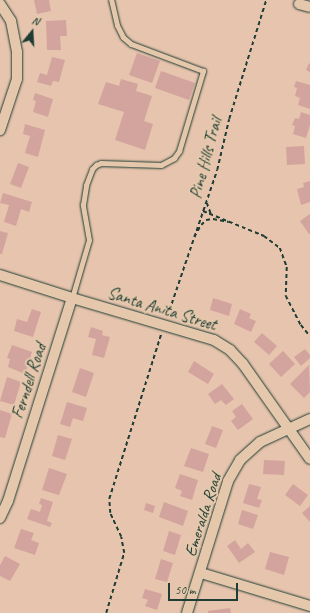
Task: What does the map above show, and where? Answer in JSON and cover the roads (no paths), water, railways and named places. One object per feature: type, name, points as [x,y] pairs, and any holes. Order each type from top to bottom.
[{"type":"street","points":[[0,4],[11,21],[18,52],[17,79],[0,130]]},
{"type":"street","points":[[299,4],[310,7]]},
{"type":"street","name":"Santa Anita Street","points":[[0,275],[214,340],[230,350],[243,364],[310,459]]},
{"type":"street","name":"Ferndell Road","points":[[0,518],[4,499],[72,298]]},
{"type":"street","name":"Emeralda Road","points":[[188,613],[228,481],[240,460],[260,442],[310,419]]},
{"type":"street","points":[[201,573],[310,606]]},
{"type":"lane","points":[[72,298],[88,240],[83,200],[86,185],[92,170],[96,165],[101,163],[161,165],[174,158],[179,151],[203,71],[131,44],[123,37],[117,25],[111,0]]}]
